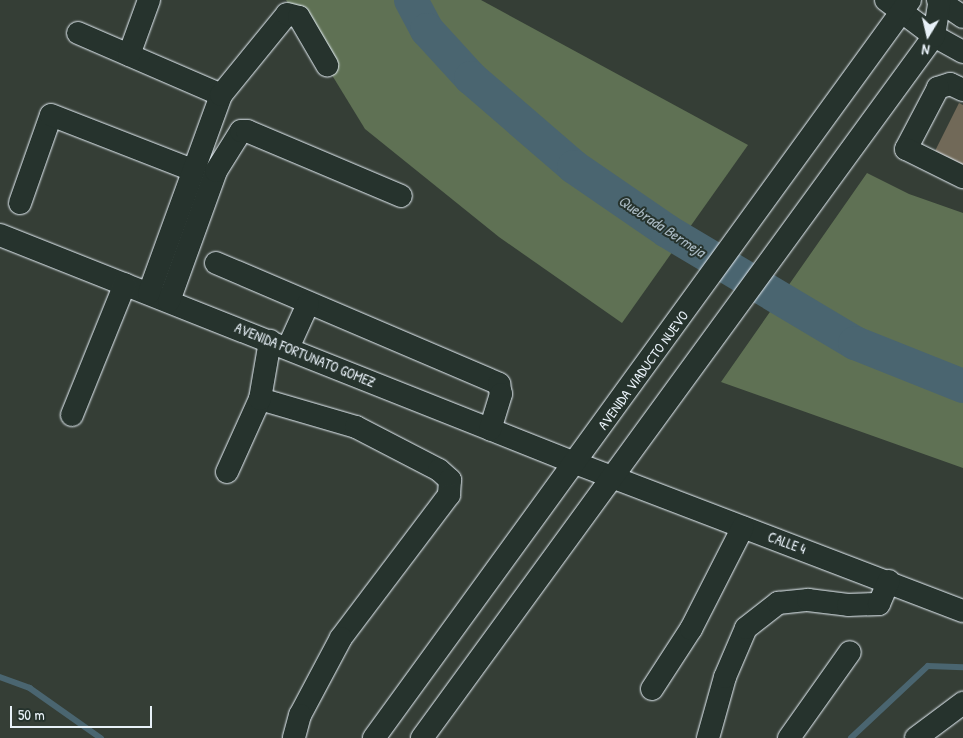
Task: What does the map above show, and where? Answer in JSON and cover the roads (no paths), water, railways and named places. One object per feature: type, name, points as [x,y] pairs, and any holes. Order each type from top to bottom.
[{"type":"street","points":[[129,56],[150,0]]},
{"type":"street","points":[[422,738],[611,476],[814,204],[934,36],[939,1],[963,18]]},
{"type":"street","points":[[900,4],[934,36],[963,52]]},
{"type":"street","name":"AVENIDA VIADUCTO NUEVO","points":[[374,738],[780,182],[900,4]]},
{"type":"street","points":[[159,297],[192,170],[221,95],[288,14],[299,17],[327,65]]},
{"type":"street","points":[[78,33],[221,95]]},
{"type":"street","points":[[963,90],[950,84],[938,88],[906,149],[963,177]]},
{"type":"street","points":[[20,203],[51,115],[192,170]]},
{"type":"street","points":[[159,297],[216,171],[241,131],[247,131],[401,196]]},
{"type":"street","name":"AVENIDA FORTUNATO GOMEZ","points":[[0,235],[611,476]]},
{"type":"street","points":[[216,263],[308,304],[500,384],[501,394],[490,429]]},
{"type":"street","points":[[72,415],[125,284]]},
{"type":"street","points":[[227,472],[260,399],[279,345],[308,304]]},
{"type":"street","points":[[260,399],[356,427],[439,470],[450,480],[449,495],[341,638],[300,715],[294,738]]},
{"type":"street","name":"CALLE 4","points":[[611,476],[889,581],[963,611]]},
{"type":"street","points":[[652,690],[691,630],[743,527]]},
{"type":"street","points":[[708,738],[725,677],[746,628],[778,603],[808,600],[848,606],[879,604],[889,581]]},
{"type":"street","points":[[788,738],[850,652]]},
{"type":"street","points":[[916,738],[963,703]]},
{"type":"waterway","name":"Quebrada Bermeja","points":[[411,0],[427,30],[471,78],[574,167],[667,231],[855,343],[963,386]]},
{"type":"waterway","points":[[851,738],[928,666],[963,667]]},
{"type":"waterway","points":[[0,677],[30,688],[101,738]]}]
